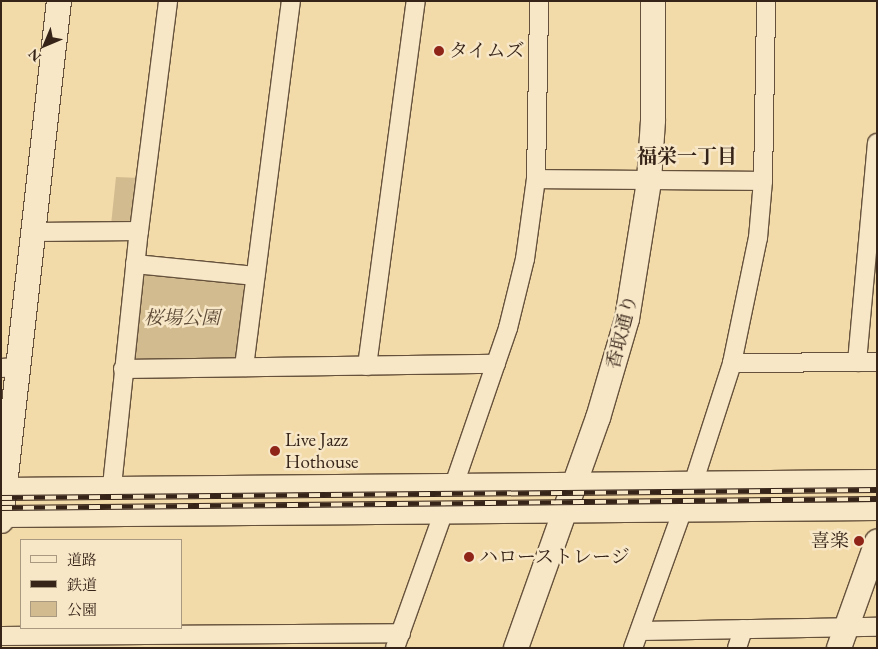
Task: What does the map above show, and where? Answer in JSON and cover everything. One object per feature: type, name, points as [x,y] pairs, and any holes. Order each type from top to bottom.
[{"type":"street","points":[[59,1],[33,232],[9,368],[1,519],[877,511]]},
{"type":"street","points":[[112,486],[135,264],[168,1]]},
{"type":"street","points":[[244,367],[291,1]]},
{"type":"street","points":[[367,366],[416,1]]},
{"type":"street","points":[[455,482],[496,364],[520,287],[536,179],[539,1]]},
{"type":"street","name":"香取通り","points":[[516,648],[576,481],[620,349],[639,257],[649,181],[653,120],[653,1]]},
{"type":"street","points":[[694,481],[732,363],[753,267],[763,182],[766,1]]},
{"type":"street","points":[[857,362],[877,143]]},
{"type":"street","points":[[536,179],[763,182]]},
{"type":"street","points":[[33,232],[139,231]]},
{"type":"street","points":[[135,264],[255,276]]},
{"type":"street","points":[[732,363],[877,362]]},
{"type":"street","points":[[123,369],[496,364]]},
{"type":"street","points":[[3,487],[877,479]]},
{"type":"street","points":[[634,648],[682,512]]},
{"type":"street","points":[[1,636],[398,640],[443,514]]},
{"type":"street","points":[[843,638],[877,542]]},
{"type":"street","points":[[640,631],[743,629],[843,638],[877,627]]},
{"type":"street","points":[[737,648],[743,629]]},
{"type":"green space","points":[[116,177],[140,178],[135,219],[129,225],[111,225]]},
{"type":"green space","name":"桜場公園","points":[[150,271],[243,280],[248,286],[239,354],[232,361],[140,363],[133,355],[142,277]]},
{"type":"railway","points":[[1,498],[877,490]]},
{"type":"railway","points":[[1,508],[877,499]]},
{"type":"place","name":"タイムズ","points":[[439,51]]},
{"type":"place","name":"Live Jazz Hothouse","points":[[275,451]]},
{"type":"place","name":"喜楽","points":[[859,541]]},
{"type":"place","name":"ハローストレージ","points":[[469,557]]},
{"type":"district","name":"福栄一丁目","points":[[687,156]]}]
